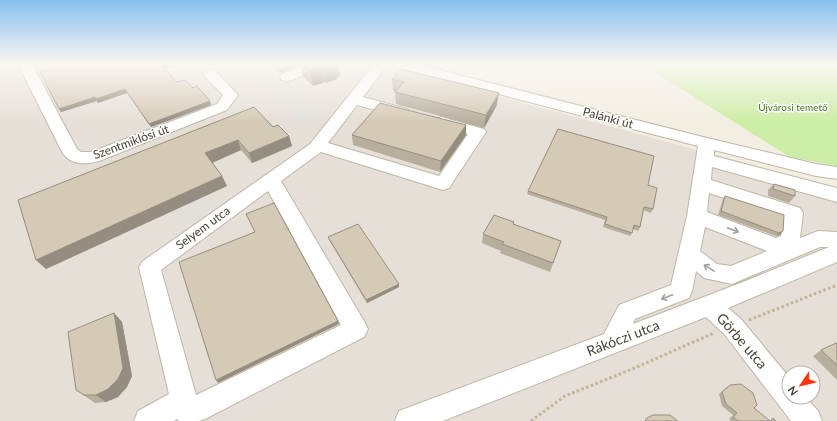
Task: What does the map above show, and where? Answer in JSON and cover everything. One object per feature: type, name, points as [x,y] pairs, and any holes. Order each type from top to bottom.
[{"type":"street","name":"Szentmiklósi út","points":[[35,84],[70,152],[78,158],[93,157],[222,107],[230,95],[219,84]]},
{"type":"street","name":"Selyem utca","points":[[184,400],[150,267],[317,145],[365,84]]},
{"type":"street","name":"Palánki út","points":[[469,84],[706,151],[837,173]]},
{"type":"street","points":[[317,145],[442,184],[478,132],[353,99]]},
{"type":"street","points":[[613,342],[627,312],[681,291],[697,216],[706,151],[837,195]]},
{"type":"street","name":"Palánki út","points":[[816,170],[837,178]]},
{"type":"street","points":[[148,421],[184,400],[187,411],[206,406],[356,329],[271,180]]},
{"type":"street","points":[[697,216],[775,246],[790,241],[793,213],[702,184]]},
{"type":"street","points":[[689,254],[712,272],[732,275],[818,239],[837,240]]},
{"type":"street","name":"Rákóczi utca","points":[[409,421],[709,305],[837,253]]},
{"type":"street","name":"Görbe utca","points":[[709,305],[733,327],[781,387]]},
{"type":"street","name":"Görbe utca","points":[[795,405],[808,421]]},
{"type":"path","points":[[531,421],[565,396],[630,370],[708,335],[733,327],[837,285]]},
{"type":"shaded area","points":[[0,84],[456,84],[823,184],[837,190],[837,421],[0,421]]},
{"type":"shaded area","points":[[258,84],[289,84],[316,111],[310,114],[327,121],[322,127],[308,121],[295,125],[275,101],[273,102]]},
{"type":"shaded area","points":[[209,195],[213,201],[219,199],[228,201],[177,228],[166,214]]},
{"type":"green space","name":"Újvárosi temető","points":[[673,84],[837,84],[837,166],[790,157]]},
{"type":"building","points":[[46,84],[189,84],[193,88],[197,86],[210,101],[149,124],[125,89],[59,109]]},
{"type":"building","points":[[403,84],[461,84],[499,93],[486,115],[395,92]]},
{"type":"building","points":[[380,103],[466,125],[441,161],[352,135]]},
{"type":"building","points":[[254,107],[273,127],[278,125],[289,136],[249,153],[238,140],[205,153],[222,176],[36,260],[18,200]]},
{"type":"building","points":[[558,129],[654,156],[648,185],[657,188],[653,209],[644,207],[640,227],[634,225],[632,233],[605,224],[607,217],[528,191]]},
{"type":"building","points":[[774,184],[795,190],[795,196],[773,189]]},
{"type":"building","points":[[725,196],[784,215],[783,231],[779,233],[721,211]]},
{"type":"building","points":[[274,203],[338,321],[216,380],[179,262],[255,232],[246,214]]},
{"type":"building","points":[[494,215],[514,222],[513,224],[561,241],[553,263],[502,244],[504,242],[483,234]]},
{"type":"building","points":[[358,224],[399,284],[366,300],[328,237]]},
{"type":"building","points":[[114,313],[123,368],[118,379],[108,389],[96,395],[84,395],[76,390],[68,332]]},
{"type":"building","points":[[836,343],[837,344],[837,365],[821,350]]},
{"type":"building","points":[[741,384],[753,393],[757,405],[754,408],[770,421],[738,421],[733,417],[737,413],[726,404],[722,392],[730,385]]},
{"type":"building","points":[[653,415],[670,415],[678,421],[645,421]]}]
